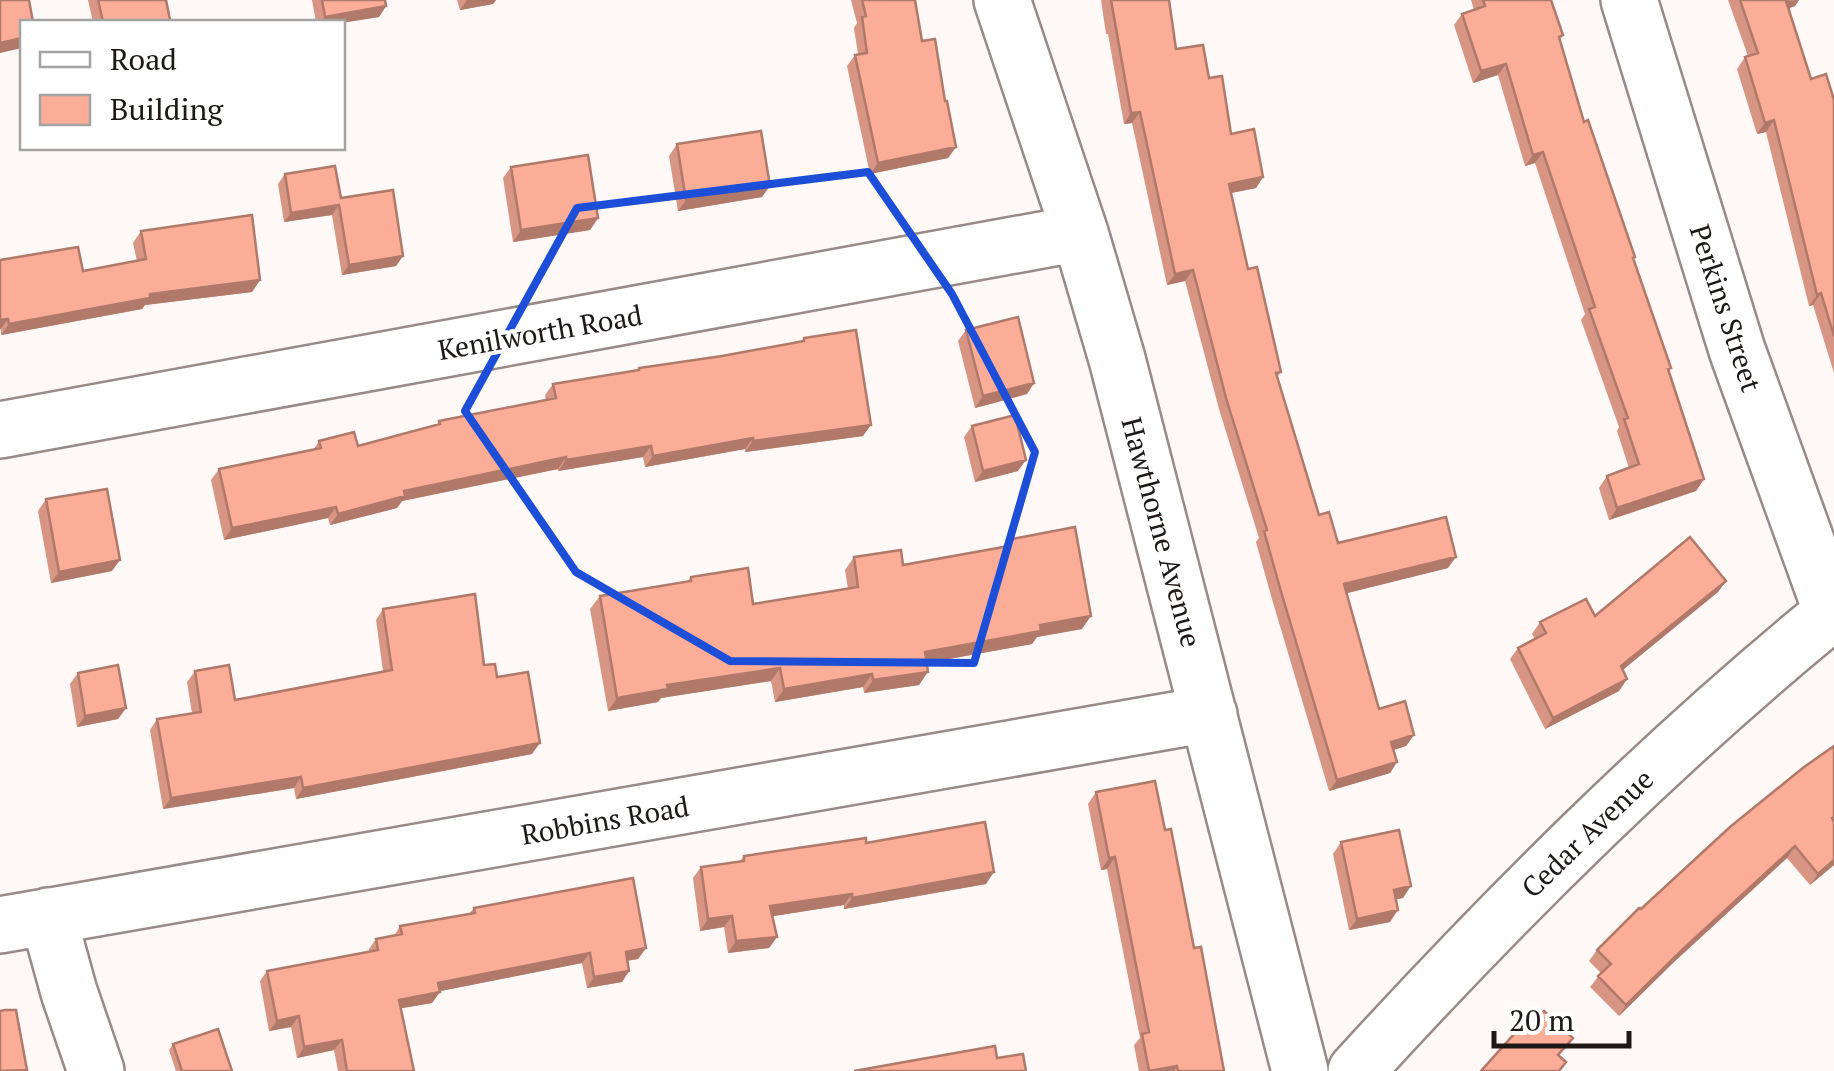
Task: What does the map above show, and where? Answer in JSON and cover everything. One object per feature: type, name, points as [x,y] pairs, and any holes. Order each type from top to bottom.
[{"type":"street","name":"Hawthorne Avenue","points":[[1002,0],[1080,233],[1146,464],[1300,1071]]},
{"type":"street","name":"Perkins Street","points":[[1629,0],[1737,350],[1833,612]]},
{"type":"street","name":"Kenilworth Road","points":[[0,430],[1080,233]]},
{"type":"street","name":"Cedar Avenue","points":[[1356,1071],[1513,904],[1624,795],[1833,612]]},
{"type":"street","name":"Robbins Road","points":[[24,921],[1210,714]]},
{"type":"street","points":[[24,921],[69,992],[96,1071]]},
{"type":"highlighted area","points":[[868,172],[952,294],[1035,452],[974,663],[730,661],[576,572],[465,411],[577,208]]},
{"type":"building","points":[[0,0],[29,0],[33,20],[20,20],[20,38],[0,43]]},
{"type":"building","points":[[98,0],[166,0],[170,20],[103,20]]},
{"type":"building","points":[[322,0],[385,0],[386,6],[325,17]]},
{"type":"building","points":[[862,0],[915,0],[922,41],[935,39],[956,147],[878,163],[855,55],[867,53]]},
{"type":"building","points":[[1111,0],[1169,0],[1176,49],[1203,45],[1209,78],[1222,76],[1231,134],[1254,129],[1263,177],[1229,184],[1248,269],[1257,267],[1281,372],[1276,373],[1319,515],[1329,512],[1338,543],[1446,517],[1456,557],[1344,584],[1379,709],[1405,701],[1414,735],[1391,742],[1397,762],[1337,780],[1226,398],[1193,270],[1175,274],[1140,112],[1131,113]]},
{"type":"building","points":[[1483,0],[1551,0],[1584,122],[1588,120],[1635,257],[1704,479],[1617,508],[1607,476],[1639,464],[1624,419],[1628,418],[1589,309],[1595,307],[1543,152],[1533,155],[1506,64],[1481,71],[1462,14],[1485,6]]},
{"type":"building","points":[[1740,0],[1788,0],[1811,79],[1826,74],[1834,100],[1834,336],[1821,293],[1817,295],[1774,120],[1765,123],[1745,57],[1758,53]]},
{"type":"building","points":[[761,131],[770,186],[686,200],[677,144]]},
{"type":"building","points":[[588,155],[598,218],[521,230],[511,167]]},
{"type":"building","points":[[335,166],[341,198],[393,190],[403,256],[349,265],[339,205],[291,213],[285,174]]},
{"type":"building","points":[[252,215],[260,280],[150,294],[150,298],[9,324],[8,319],[0,320],[0,260],[78,247],[83,271],[146,259],[141,231]]},
{"type":"building","points":[[1018,317],[1034,383],[983,396],[966,330]]},
{"type":"building","points":[[856,330],[871,425],[753,438],[653,456],[651,446],[566,457],[404,491],[405,496],[338,514],[336,507],[232,528],[219,469],[321,448],[319,441],[354,432],[358,446],[440,424],[439,421],[556,398],[553,384]]},
{"type":"building","points":[[1015,415],[1026,460],[983,471],[972,426]]},
{"type":"building","points":[[107,489],[120,560],[59,572],[46,499]]},
{"type":"building","points":[[1075,527],[1091,616],[1040,625],[1041,631],[925,652],[928,672],[873,680],[872,674],[784,689],[780,668],[667,685],[668,689],[617,698],[600,596],[748,568],[753,604],[858,587],[854,557],[901,550],[903,565],[1009,546],[1007,540]]},
{"type":"building","points":[[1690,537],[1726,581],[1621,666],[1627,679],[1553,718],[1518,648],[1546,633],[1540,622],[1586,599],[1595,616]]},
{"type":"building","points":[[475,594],[484,665],[495,664],[497,677],[528,672],[540,743],[303,788],[301,777],[171,798],[157,719],[201,712],[195,671],[229,665],[235,700],[392,670],[383,609]]},
{"type":"building","points":[[118,665],[126,708],[85,716],[78,673]]},
{"type":"building","points":[[1834,746],[1834,860],[1818,874],[1795,846],[1626,1005],[1598,976],[1611,964],[1597,950],[1730,827]]},
{"type":"building","points":[[1155,781],[1165,830],[1171,829],[1194,948],[1201,947],[1224,1071],[1178,1071],[1177,1066],[1149,1071],[1142,1034],[1149,1032],[1115,857],[1109,858],[1096,792]]},
{"type":"building","points":[[985,822],[994,872],[852,898],[852,894],[770,906],[777,937],[736,941],[732,916],[708,919],[701,867],[744,861],[744,856],[866,838],[866,843]]},
{"type":"building","points":[[1399,830],[1411,886],[1394,890],[1398,910],[1357,919],[1341,842]]},
{"type":"building","points":[[633,878],[646,948],[626,952],[629,971],[594,977],[590,953],[438,983],[440,992],[399,1000],[414,1071],[347,1071],[342,1040],[304,1047],[299,1016],[277,1021],[267,971],[378,950],[376,939],[402,934],[400,926]]},
{"type":"building","points":[[16,1010],[27,1070],[0,1071],[0,1011]]},
{"type":"building","points":[[1544,1011],[1573,1038],[1558,1055],[1566,1062],[1559,1071],[1481,1071],[1523,1024],[1528,1028]]},
{"type":"building","points":[[218,1029],[232,1071],[182,1071],[173,1044]]},
{"type":"building","points":[[995,1046],[997,1058],[1023,1054],[1026,1071],[854,1071]]}]
